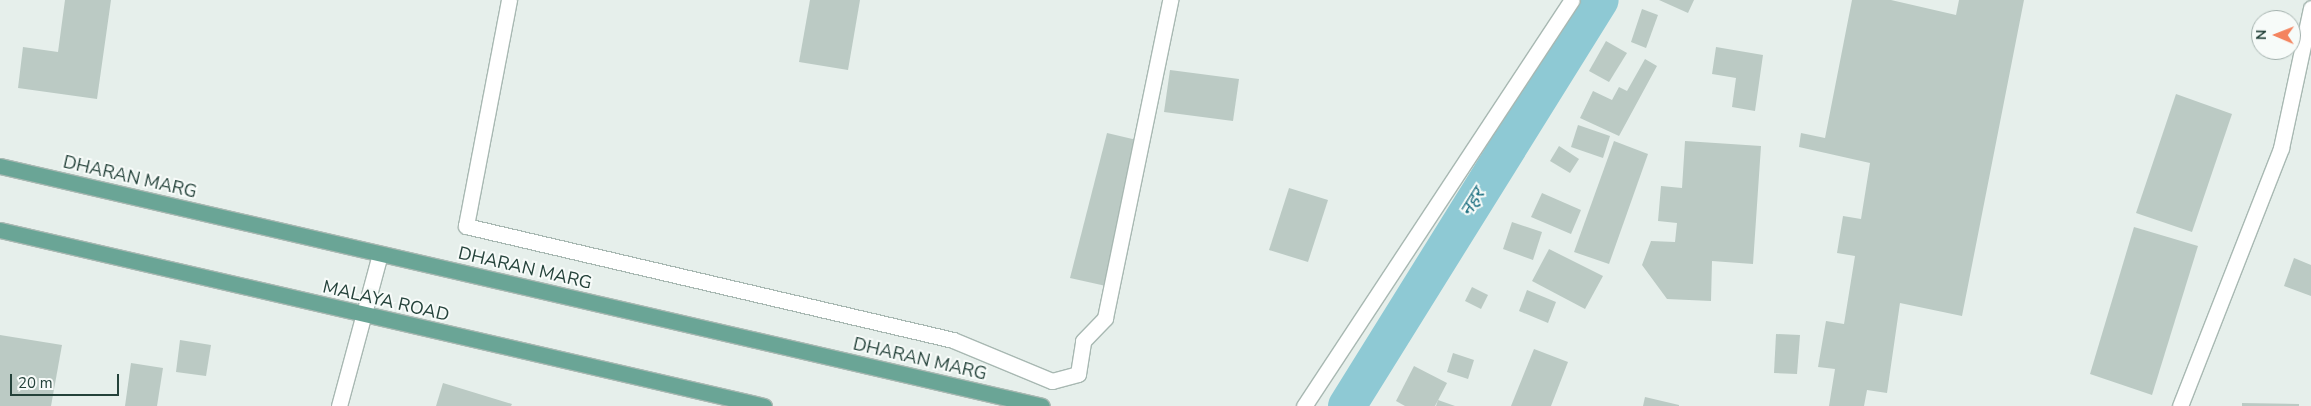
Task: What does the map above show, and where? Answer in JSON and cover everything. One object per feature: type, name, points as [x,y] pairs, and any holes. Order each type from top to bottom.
[{"type":"main road","name":"DHARAN MARG","points":[[0,166],[1042,406]]},
{"type":"main road","name":"MALAYA ROAD","points":[[0,230],[764,406]]},
{"type":"street","points":[[509,0],[466,226],[953,340],[1052,381],[1078,374],[1083,341],[1105,318],[1170,0]]},
{"type":"street","points":[[1304,406],[1572,0]]},
{"type":"street","points":[[2180,406],[2281,148],[2311,8]]},
{"type":"street","points":[[339,406],[380,254]]},
{"type":"building","points":[[65,0],[111,0],[97,99],[18,88],[23,47],[58,52]]},
{"type":"building","points":[[810,0],[860,0],[848,70],[799,62]]},
{"type":"building","points":[[1659,0],[1694,0],[1688,13]]},
{"type":"building","points":[[1852,0],[1891,0],[1956,15],[1959,0],[2024,0],[1962,316],[1900,303],[1887,393],[1867,390],[1864,406],[1829,406],[1835,369],[1818,367],[1826,321],[1844,324],[1855,256],[1837,253],[1843,216],[1861,219],[1870,163],[1799,147],[1801,133],[1825,138]]},
{"type":"building","points":[[1642,9],[1658,15],[1646,48],[1631,42]]},
{"type":"building","points":[[1606,41],[1627,53],[1609,82],[1589,71]]},
{"type":"building","points":[[1716,47],[1763,55],[1755,111],[1732,107],[1736,78],[1712,74]]},
{"type":"building","points":[[1645,59],[1657,66],[1619,136],[1580,118],[1593,91],[1612,100],[1619,87],[1627,91]]},
{"type":"building","points":[[1170,70],[1239,79],[1233,121],[1164,112]]},
{"type":"building","points":[[2176,94],[2232,114],[2192,232],[2136,213]]},
{"type":"building","points":[[1578,125],[1610,136],[1603,158],[1571,147]]},
{"type":"building","points":[[1107,133],[1141,141],[1106,286],[1070,278]]},
{"type":"building","points":[[1614,141],[1648,154],[1609,264],[1574,252]]},
{"type":"building","points":[[1685,141],[1761,146],[1753,264],[1712,261],[1711,301],[1667,299],[1642,265],[1651,241],[1675,242],[1677,223],[1658,221],[1661,186],[1682,188]]},
{"type":"building","points":[[1559,146],[1579,159],[1570,173],[1550,161]]},
{"type":"building","points":[[1289,188],[1328,200],[1308,262],[1269,250]]},
{"type":"building","points":[[1542,193],[1581,210],[1571,234],[1531,217]]},
{"type":"building","points":[[1512,222],[1542,232],[1533,260],[1503,249]]},
{"type":"building","points":[[2134,227],[2198,246],[2152,395],[2090,374]]},
{"type":"building","points":[[1549,249],[1603,276],[1585,309],[1532,281]]},
{"type":"building","points":[[2294,258],[2311,265],[2311,296],[2284,286]]},
{"type":"building","points":[[1472,287],[1488,295],[1481,309],[1465,301]]},
{"type":"building","points":[[1527,290],[1556,302],[1548,323],[1519,311]]},
{"type":"building","points":[[1776,334],[1800,335],[1797,374],[1774,373]]},
{"type":"building","points":[[0,335],[62,345],[51,406],[0,406]]},
{"type":"building","points":[[180,340],[211,345],[206,376],[176,372]]},
{"type":"building","points":[[1534,349],[1568,362],[1551,406],[1511,406]]},
{"type":"building","points":[[1453,353],[1474,360],[1468,379],[1447,372]]},
{"type":"building","points":[[131,363],[163,368],[157,406],[125,406]]},
{"type":"building","points":[[1414,366],[1447,383],[1435,406],[1405,406],[1396,401]]},
{"type":"building","points":[[443,383],[512,404],[511,406],[436,406]]},
{"type":"building","points":[[1645,397],[1679,405],[1679,406],[1643,406]]},
{"type":"building","points":[[1438,400],[1455,406],[1436,406]]},
{"type":"building","points":[[2242,403],[2299,404],[2299,406],[2242,406]]},
{"type":"waterway","name":"नहर","points":[[1347,406],[1600,0]]}]
